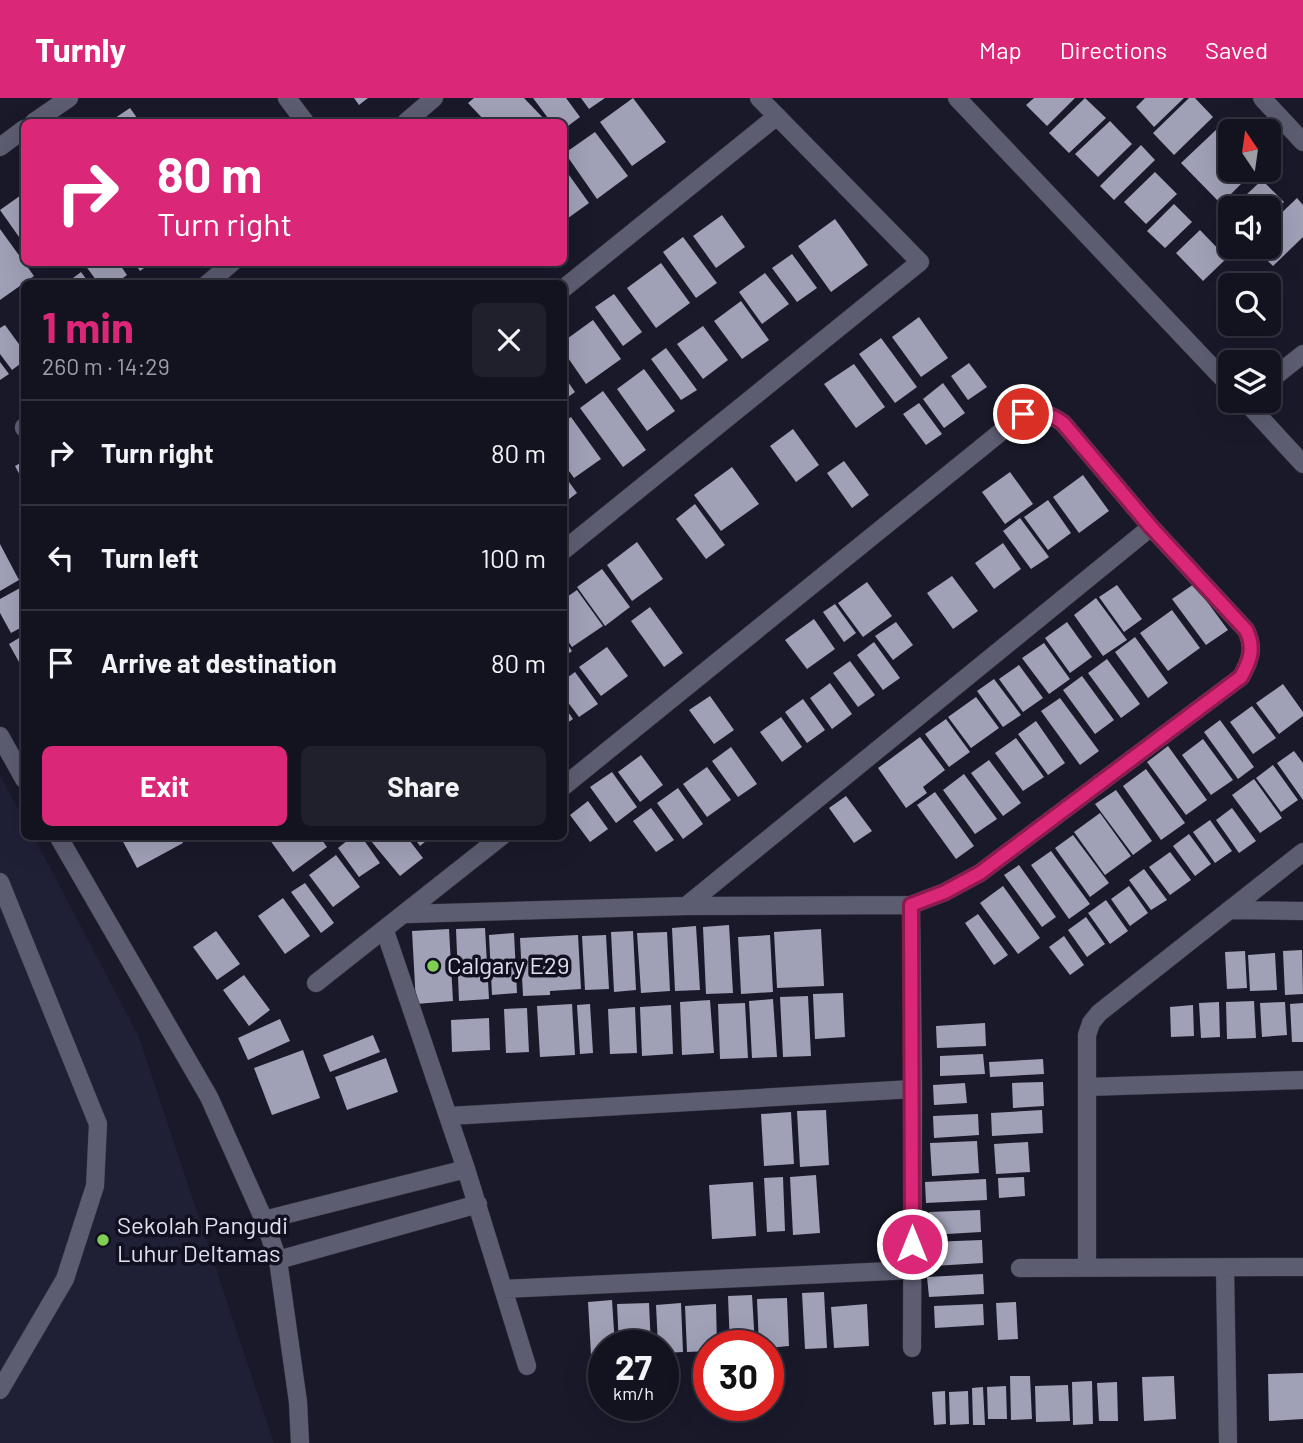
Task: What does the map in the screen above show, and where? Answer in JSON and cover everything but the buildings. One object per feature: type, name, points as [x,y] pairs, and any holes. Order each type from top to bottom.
[{"type":"street","points":[[38,119],[69,98]]},
{"type":"street","points":[[287,98],[303,119]]},
{"type":"street","points":[[410,119],[434,98]]},
{"type":"street","points":[[567,548],[920,262],[760,98]]},
{"type":"street","points":[[957,98],[1218,373]]},
{"type":"street","points":[[1262,98],[1303,142]]},
{"type":"street","points":[[567,286],[777,116]]},
{"type":"street","points":[[0,147],[21,131]]},
{"type":"street","points":[[212,280],[228,266]]},
{"type":"street","points":[[1281,371],[1303,354]]},
{"type":"street","points":[[407,914],[686,906],[911,905],[945,892],[980,873],[1241,677],[1252,653],[1251,639],[1246,630],[1151,527],[1063,423],[1053,416],[1032,411],[1023,414],[567,784]]},
{"type":"street","points":[[1256,413],[1303,464]]},
{"type":"street","points":[[686,906],[1151,527]]},
{"type":"street","points":[[2,746],[21,774]]},
{"type":"street","points":[[60,840],[209,1097],[264,1220],[278,1260],[298,1402],[300,1443]]},
{"type":"street","points":[[316,983],[407,914],[497,840]]},
{"type":"street","points":[[1087,1268],[1087,1035],[1091,1023],[1099,1013],[1303,852]]},
{"type":"street","points":[[0,882],[98,1124],[95,1186],[65,1279],[0,1390]]},
{"type":"street","points":[[911,905],[912,1348]]},
{"type":"street","points":[[1229,910],[1303,911]]},
{"type":"street","points":[[385,931],[478,1204],[527,1366]]},
{"type":"street","points":[[1087,1087],[1303,1080]]},
{"type":"street","points":[[449,1116],[913,1089]]},
{"type":"street","points":[[264,1220],[466,1169]]},
{"type":"street","points":[[278,1260],[478,1204]]},
{"type":"street","points":[[1020,1268],[1303,1266]]},
{"type":"street","points":[[1225,1268],[1228,1443]]},
{"type":"street","points":[[503,1289],[912,1270]]},
{"type":"shaded area","name":"Sekolah Pangudi Luhur Deltamas","points":[[0,776],[21,814],[21,840],[36,840],[139,1037],[274,1443],[0,1443]]},
{"type":"place","name":"Calgary E29","points":[[433,966]]},
{"type":"place","name":"Sekolah Pangudi Luhur Deltamas","points":[[103,1240]]},
{"type":"route","points":[[912,1244],[911,905],[945,892],[980,873],[1241,677],[1252,653],[1251,639],[1246,630],[1151,527],[1063,423],[1053,416],[1032,411],[1023,414]]}]
